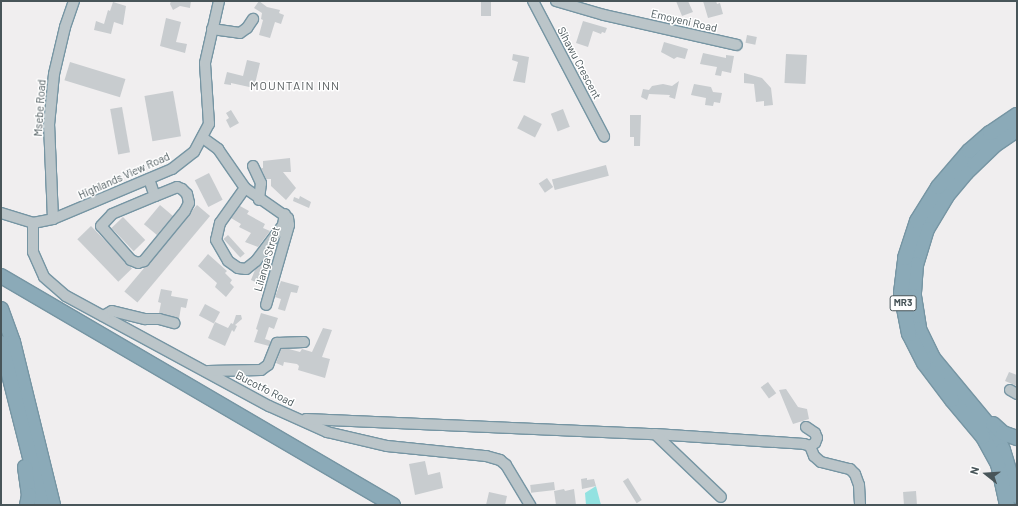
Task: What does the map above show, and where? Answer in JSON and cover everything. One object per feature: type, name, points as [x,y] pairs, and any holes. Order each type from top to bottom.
[{"type":"highway","name":"MR3","points":[[1016,118],[995,145],[966,173],[947,196],[927,229],[916,264],[914,296],[919,329],[933,358],[996,434],[1004,450],[1017,496]]},
{"type":"highway","name":"MR3","points":[[1007,505],[998,464],[983,437],[924,363],[909,334],[901,294],[905,258],[917,221],[938,186],[969,152],[990,133],[1016,118]]},
{"type":"highway","points":[[1,276],[393,505]]},
{"type":"highway","points":[[1,309],[12,342],[53,505]]},
{"type":"highway","points":[[2,346],[29,495],[27,505]]},
{"type":"highway","points":[[2,346],[42,505]]},
{"type":"highway","points":[[962,393],[979,409],[997,430],[1017,438],[1004,450]]},
{"type":"street","name":"Msebe Road","points":[[53,219],[50,118],[54,74],[64,27],[74,1]]},
{"type":"street","name":"Highlands View Road","points":[[1,213],[33,223],[53,219],[149,179],[185,161],[194,152],[209,124],[205,63],[219,1]]},
{"type":"street","name":"Sihawu Crescent","points":[[533,1],[604,136]]},
{"type":"street","name":"Emoyeni Road","points":[[556,1],[604,15],[738,45]]},
{"type":"street","points":[[212,29],[240,33],[247,28],[253,19]]},
{"type":"street","name":"Lilanga Street","points":[[202,138],[218,149],[245,188],[260,200],[285,214],[288,218],[289,225],[266,305]]},
{"type":"street","points":[[253,166],[261,183],[260,200]]},
{"type":"street","points":[[149,179],[155,196]]},
{"type":"street","points":[[177,187],[182,189],[187,194],[189,203],[185,211],[144,261],[138,263],[131,260],[101,226],[112,214],[155,196],[177,187]]},
{"type":"street","points":[[245,188],[220,223],[216,240],[228,261],[238,268],[246,269],[256,261],[283,225],[285,214]]},
{"type":"street","name":"Bucotfo Road","points":[[33,223],[33,252],[44,277],[66,296],[269,406],[327,432],[387,446],[486,456],[500,460],[506,465],[530,505]]},
{"type":"street","points":[[103,316],[112,311],[145,319],[159,319],[174,323]]},
{"type":"street","points":[[206,371],[261,370],[268,365],[277,343],[304,342]]},
{"type":"street","points":[[300,419],[655,434],[804,444],[810,446],[814,456],[821,462],[850,469],[855,474],[859,485],[860,505]]},
{"type":"street","points":[[806,427],[815,433],[817,438],[815,443],[810,446]]},
{"type":"street","points":[[655,434],[721,497]]},
{"type":"water","points":[[596,486],[601,505],[586,505],[585,493]]},
{"type":"building","points":[[171,1],[191,1],[190,8],[180,6],[173,10],[170,4]]},
{"type":"building","points":[[259,1],[267,7],[280,10],[279,13],[284,15],[281,24],[275,22],[270,38],[259,35],[263,20],[261,19],[262,13],[254,8]]},
{"type":"building","points":[[481,1],[491,1],[491,16],[481,16]]},
{"type":"building","points":[[676,1],[688,1],[693,12],[682,16]]},
{"type":"building","points":[[703,1],[716,1],[717,4],[720,3],[723,14],[708,18]]},
{"type":"building","points":[[113,2],[126,6],[123,25],[114,22],[111,34],[94,30],[96,21],[104,24],[108,10],[110,11]]},
{"type":"building","points":[[166,18],[181,22],[176,42],[187,44],[185,53],[160,46]]},
{"type":"building","points":[[583,21],[607,28],[605,33],[602,32],[601,34],[593,31],[588,47],[576,43]]},
{"type":"building","points":[[747,35],[757,37],[755,45],[745,43]]},
{"type":"building","points":[[664,42],[688,49],[685,59],[677,57],[674,59],[661,52]]},
{"type":"building","points":[[703,53],[726,58],[726,55],[734,56],[731,73],[722,71],[721,76],[715,75],[717,67],[700,64]]},
{"type":"building","points":[[513,54],[529,57],[525,83],[513,81],[518,62],[512,60]]},
{"type":"building","points":[[786,54],[807,55],[805,84],[784,83]]},
{"type":"building","points":[[247,60],[260,63],[254,88],[231,83],[231,85],[224,84],[227,72],[243,76]]},
{"type":"building","points":[[70,62],[125,79],[120,97],[64,80]]},
{"type":"building","points":[[744,73],[762,78],[771,88],[773,105],[764,106],[764,101],[756,102],[754,84],[744,83]]},
{"type":"building","points":[[679,81],[675,99],[669,97],[670,95],[649,94],[647,100],[641,97],[643,89],[649,90],[652,86],[663,84],[672,86]]},
{"type":"building","points":[[694,84],[711,87],[713,92],[722,93],[720,103],[714,102],[713,106],[705,105],[706,98],[691,95]]},
{"type":"building","points":[[173,91],[181,136],[152,141],[144,96]]},
{"type":"building","points":[[122,107],[130,152],[118,154],[110,109]]},
{"type":"building","points":[[563,109],[570,127],[558,131],[551,114]]},
{"type":"building","points":[[231,110],[239,123],[230,128],[226,120],[229,118],[226,113]]},
{"type":"building","points":[[524,115],[542,124],[535,137],[517,128]]},
{"type":"building","points":[[630,115],[641,115],[640,146],[634,146],[634,137],[630,137]]},
{"type":"building","points":[[290,158],[291,172],[283,172],[296,188],[286,200],[271,186],[271,179],[266,179],[261,168],[263,168],[263,161]]},
{"type":"building","points":[[606,165],[609,176],[555,190],[552,179]]},
{"type":"building","points":[[209,173],[223,200],[208,207],[195,180]]},
{"type":"building","points":[[547,178],[553,187],[545,193],[539,184]]},
{"type":"building","points":[[300,196],[311,202],[309,208],[293,201],[294,197],[299,199]]},
{"type":"building","points":[[160,205],[173,216],[157,235],[144,224]]},
{"type":"building","points":[[197,205],[210,216],[137,302],[124,292]]},
{"type":"building","points":[[240,206],[249,211],[247,214],[265,224],[263,228],[270,231],[258,247],[245,242],[251,233],[239,227],[241,224],[231,218]]},
{"type":"building","points":[[123,217],[145,240],[134,251],[111,228]]},
{"type":"building","points":[[91,226],[132,268],[118,282],[77,239]]},
{"type":"building","points":[[228,235],[245,254],[240,258],[224,239]]},
{"type":"building","points":[[208,254],[227,271],[225,273],[232,280],[230,283],[234,287],[226,297],[215,287],[217,283],[198,266]]},
{"type":"building","points":[[265,259],[268,260],[258,283],[251,280],[255,270]]},
{"type":"building","points":[[281,281],[299,286],[297,293],[291,292],[285,311],[278,309],[281,299],[275,297]]},
{"type":"building","points":[[161,289],[172,291],[171,296],[188,299],[186,308],[181,307],[179,319],[159,313],[161,303],[158,302]]},
{"type":"building","points":[[205,304],[220,312],[214,323],[199,315]]},
{"type":"building","points":[[261,313],[278,318],[274,329],[269,327],[265,339],[271,341],[269,346],[254,342]]},
{"type":"building","points":[[236,315],[241,315],[242,319],[235,325],[237,326],[234,332],[232,330],[225,346],[208,338],[215,322],[228,328],[231,323],[233,324]]},
{"type":"building","points":[[323,328],[332,330],[322,357],[330,359],[325,378],[298,370],[299,366],[297,364],[284,362],[283,366],[276,363],[281,349],[289,349],[300,352],[302,349],[312,352]]},
{"type":"building","points":[[1009,372],[1017,375],[1017,386],[1005,381]]},
{"type":"building","points":[[768,382],[776,393],[769,399],[761,387]]},
{"type":"building","points":[[786,389],[798,407],[807,409],[809,419],[793,424],[779,390]]},
{"type":"building","points":[[425,461],[428,475],[440,472],[443,488],[415,495],[409,464]]},
{"type":"building","points":[[587,478],[587,480],[594,479],[596,486],[582,489],[581,479]]},
{"type":"building","points":[[628,478],[642,500],[637,503],[623,481]]},
{"type":"building","points":[[554,482],[555,490],[531,493],[530,485]]},
{"type":"building","points":[[564,489],[565,491],[574,489],[576,505],[556,505],[554,491]]},
{"type":"building","points":[[916,491],[917,505],[904,505],[903,492]]},
{"type":"building","points":[[489,492],[507,496],[505,505],[486,505]]},
{"type":"district","name":"MOUNTAIN INN","points":[[295,86]]}]
